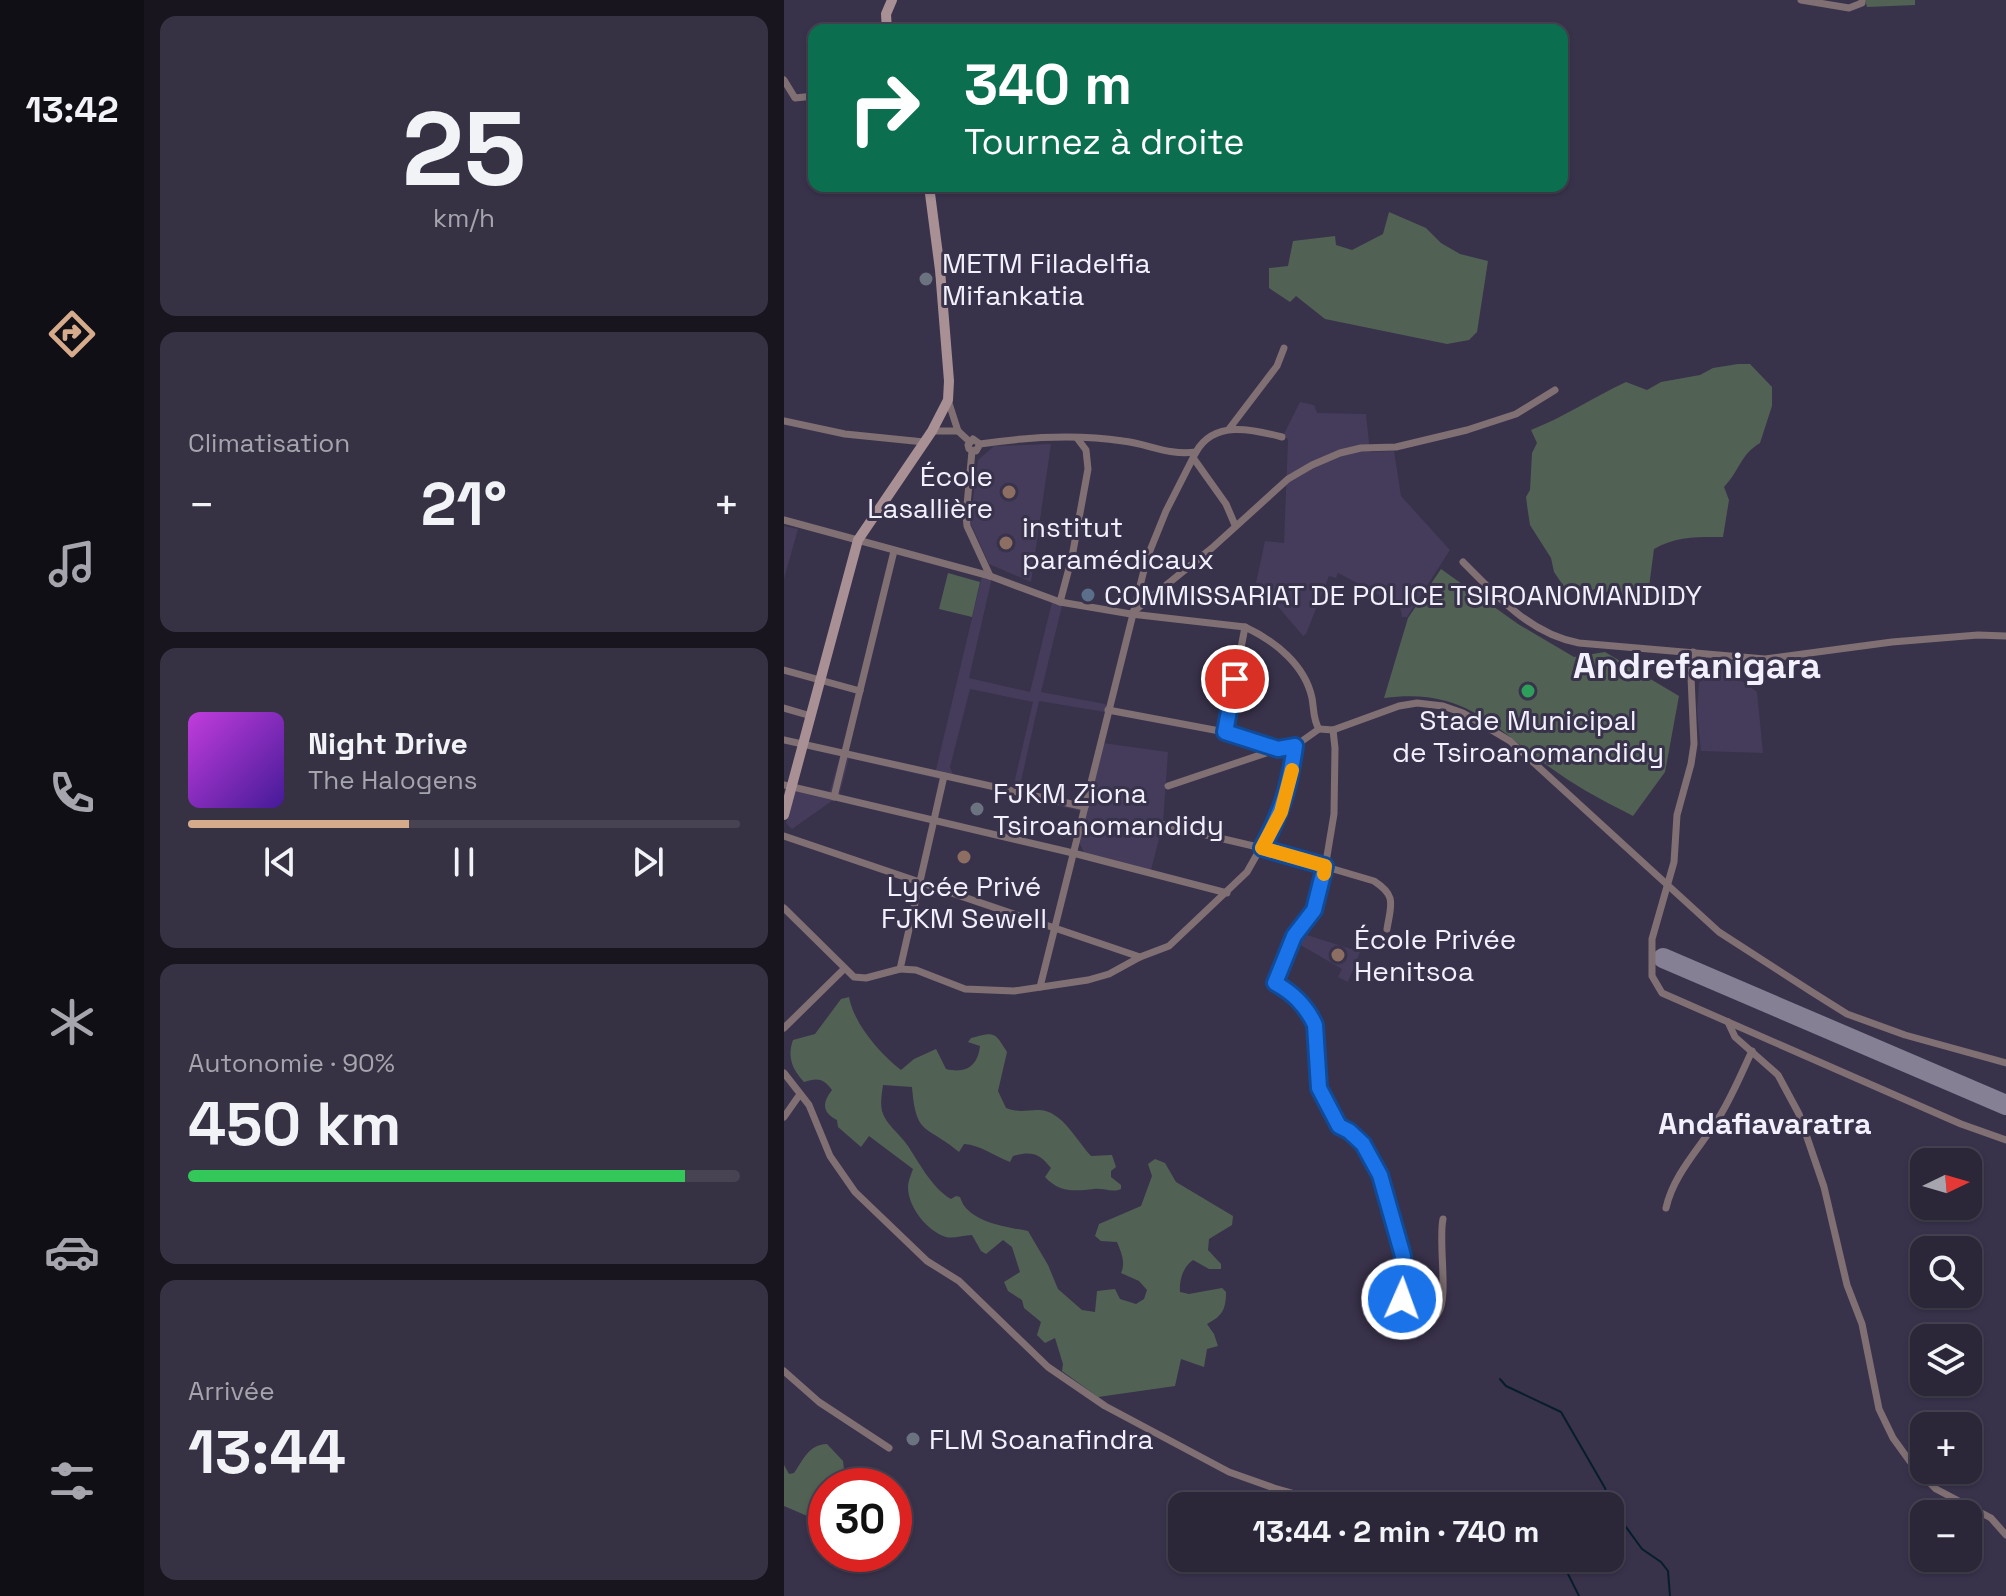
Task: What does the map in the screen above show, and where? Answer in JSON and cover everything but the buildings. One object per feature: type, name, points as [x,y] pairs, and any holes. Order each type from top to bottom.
[{"type":"main road","points":[[887,24],[886,14],[892,0]]},
{"type":"main road","points":[[784,815],[788,786],[811,716],[858,540],[932,431],[948,400],[940,270],[930,192]]},
{"type":"street","points":[[1801,0],[1849,8],[1862,3],[1862,0]]},
{"type":"street","points":[[784,80],[795,98],[808,97]]},
{"type":"street","points":[[1229,429],[1277,366],[1284,348]]},
{"type":"street","points":[[1131,614],[1212,548],[1288,479],[1340,453],[1361,448],[1396,447],[1467,430],[1516,414],[1555,390]]},
{"type":"street","points":[[948,400],[958,431],[969,441],[972,451],[967,526],[990,576]]},
{"type":"street","points":[[784,421],[845,434],[924,442]]},
{"type":"street","points":[[1040,987],[1131,614],[1166,511],[1202,441],[1213,433],[1229,429],[1258,430],[1282,437]]},
{"type":"street","points":[[932,431],[958,431]]},
{"type":"street","points":[[969,441],[973,439],[980,444],[1014,439],[1077,438],[1128,441],[1173,454],[1195,456]]},
{"type":"street","points":[[1060,602],[1072,557],[1088,469],[1086,450],[1077,438]]},
{"type":"street","points":[[972,451],[976,451],[980,444]]},
{"type":"street","points":[[1195,456],[1226,504],[1235,525]]},
{"type":"street","points":[[784,520],[990,576],[1060,602],[1245,627],[1293,660],[1306,678],[1319,729]]},
{"type":"street","points":[[834,797],[894,551]]},
{"type":"street","points":[[1463,562],[1506,604],[1535,627],[1559,639],[1765,659],[1892,642],[1978,635],[2006,636]]},
{"type":"street","points":[[1225,732],[1245,627]]},
{"type":"street","points":[[1693,652],[1694,744],[1677,815],[1674,862],[1652,939],[1652,976],[1662,993],[1961,1124],[2006,1140]]},
{"type":"street","points":[[784,670],[860,691]]},
{"type":"street","points":[[1168,786],[1295,746],[1319,729],[1333,730],[1399,706],[1417,703],[1443,706],[1463,713],[1510,741],[1719,932],[1847,1014],[1905,1035],[2006,1063]]},
{"type":"street","points":[[784,708],[811,716]]},
{"type":"street","points":[[1108,710],[1225,732],[1278,749]]},
{"type":"street","points":[[1333,730],[1334,814],[1325,866],[1314,910],[1294,936],[1275,983],[1295,995],[1311,1015],[1315,1025],[1319,1088],[1339,1126],[1363,1144],[1380,1175],[1403,1256],[1402,1299],[1412,1325],[1417,1327],[1438,1314],[1440,1308],[1443,1219]]},
{"type":"street","points":[[784,740],[1085,807]]},
{"type":"street","points":[[784,908],[854,977],[866,978],[900,969],[916,970],[965,989],[989,992],[1088,980],[1109,974],[1169,946],[1247,872],[1281,812],[1295,746]]},
{"type":"street","points":[[900,969],[944,776]]},
{"type":"street","points":[[788,786],[1227,893]]},
{"type":"street","points":[[1164,825],[1262,848],[1374,881],[1392,898],[1387,929]]},
{"type":"street","points":[[784,836],[1140,957]]},
{"type":"street","points":[[784,1028],[844,969]]},
{"type":"street","points":[[1728,1022],[1735,1037],[1778,1075],[1799,1114],[1837,1233],[1847,1285],[1862,1324],[1879,1409],[1893,1438],[1914,1467],[1936,1489],[1991,1518],[2006,1535]]},
{"type":"street","points":[[1666,1208],[1680,1175],[1722,1114],[1752,1051]]},
{"type":"street","points":[[784,1073],[809,1105],[830,1156],[855,1192],[927,1261],[959,1281],[1048,1367],[1105,1406],[1229,1472],[1288,1492]]},
{"type":"street","points":[[784,1117],[798,1097]]},
{"type":"street","points":[[784,1371],[819,1402],[889,1448]]},
{"type":"shaded area","points":[[1300,402],[1314,405],[1317,413],[1366,414],[1370,452],[1394,451],[1401,496],[1450,550],[1407,617],[1402,617],[1400,607],[1389,598],[1376,594],[1357,598],[1354,593],[1361,585],[1338,573],[1336,578],[1329,576],[1303,636],[1268,595],[1254,592],[1265,541],[1284,543],[1288,440],[1284,434]]},
{"type":"shaded area","name":"École Lasallière","points":[[1051,444],[1031,582],[989,564],[970,522],[978,460],[994,446]]},
{"type":"shaded area","points":[[784,526],[798,529],[784,579]]},
{"type":"shaded area","points":[[982,576],[992,578],[969,678],[1030,692],[1052,602],[1062,606],[1041,692],[1105,704],[1110,711],[1103,743],[1168,752],[1163,824],[1151,870],[1085,855],[1080,844],[1073,842],[1080,811],[947,779],[940,806],[934,805],[939,779],[849,758],[839,796],[792,829],[786,823],[795,789],[824,796],[830,791],[842,749],[935,774]],"holes":[[[970,689],[1033,702],[1013,788],[953,775],[950,767]],[[1039,701],[1105,712],[1083,804],[1019,790]]]},
{"type":"shaded area","points":[[1708,667],[1740,669],[1739,679],[1757,692],[1763,753],[1701,751],[1697,711],[1699,683]]},
{"type":"shaded area","name":"École Privée Henitsoa","points":[[1301,933],[1360,952],[1348,982],[1338,977],[1342,969],[1297,943]]},
{"type":"green space","points":[[1865,0],[1915,0],[1915,5],[1867,7]]},
{"type":"green space","points":[[1389,212],[1426,228],[1441,243],[1460,254],[1488,261],[1477,332],[1469,340],[1447,344],[1325,319],[1296,296],[1290,302],[1269,288],[1269,268],[1288,266],[1293,241],[1335,236],[1336,245],[1352,250],[1383,234]]},
{"type":"green space","points":[[1750,364],[1772,387],[1772,406],[1760,443],[1748,453],[1724,487],[1729,500],[1723,537],[1679,539],[1654,549],[1649,587],[1643,605],[1597,588],[1588,592],[1567,591],[1530,525],[1526,497],[1530,490],[1532,453],[1537,443],[1531,430],[1626,382],[1647,390],[1661,382]]},
{"type":"green space","name":"Stade Municipal de Tsiroanomandidy","points":[[1441,569],[1518,624],[1574,657],[1605,652],[1679,696],[1665,772],[1633,816],[1567,779],[1479,715],[1438,699],[1413,696],[1384,698],[1408,618]]},
{"type":"green space","points":[[948,573],[980,582],[972,617],[939,609]]},
{"type":"green space","points":[[849,997],[856,1018],[869,1038],[901,1070],[914,1059],[936,1049],[946,1069],[965,1069],[974,1063],[979,1053],[980,1046],[968,1042],[971,1038],[993,1035],[1007,1052],[998,1091],[1006,1108],[1047,1111],[1068,1127],[1091,1156],[1112,1155],[1116,1167],[1111,1171],[1111,1177],[1121,1185],[1121,1189],[1062,1188],[1045,1177],[1051,1168],[1034,1154],[1013,1156],[1010,1162],[970,1145],[964,1144],[959,1152],[920,1122],[912,1087],[883,1085],[881,1105],[884,1116],[932,1182],[951,1199],[960,1197],[970,1212],[979,1218],[1028,1231],[1058,1289],[1082,1310],[1095,1312],[1097,1291],[1115,1289],[1120,1299],[1136,1304],[1144,1299],[1147,1290],[1139,1281],[1121,1273],[1123,1261],[1117,1242],[1101,1241],[1095,1236],[1099,1224],[1141,1206],[1152,1176],[1148,1164],[1155,1159],[1165,1163],[1176,1182],[1233,1216],[1232,1225],[1209,1239],[1208,1250],[1221,1264],[1221,1269],[1209,1269],[1193,1260],[1181,1278],[1180,1292],[1189,1294],[1222,1288],[1226,1292],[1222,1312],[1207,1324],[1218,1346],[1207,1349],[1204,1367],[1181,1359],[1175,1386],[1098,1397],[1062,1371],[1063,1364],[1055,1338],[1045,1343],[1037,1335],[1041,1322],[1024,1308],[1022,1300],[1008,1291],[1004,1282],[1020,1272],[1012,1247],[1003,1240],[986,1254],[972,1235],[949,1237],[932,1229],[911,1202],[908,1187],[913,1169],[869,1136],[861,1147],[838,1127],[837,1120],[826,1110],[826,1099],[832,1090],[829,1086],[820,1080],[804,1082],[796,1072],[791,1057],[793,1040],[815,1034],[841,999]]},
{"type":"green space","points":[[827,1444],[843,1461],[844,1468],[808,1468],[808,1516],[784,1506],[784,1465],[789,1474],[794,1473],[811,1450]]},
{"type":"waterway","points":[[1500,1379],[1506,1386],[1561,1412],[1605,1488],[1610,1505],[1642,1549],[1668,1571],[1670,1596]]},
{"type":"waterway","points":[[1567,1572],[1579,1596]]},
{"type":"taxiway","points":[[1663,958],[2006,1105]]},
{"type":"slow traffic","points":[[1292,770],[1281,812],[1262,848],[1325,866],[1324,874]]},
{"type":"place","name":"METM Filadelfia Mifankatia","points":[[926,279]]},
{"type":"place","name":"École Lasallière","points":[[1009,492]]},
{"type":"place","name":"institut paramédicaux","points":[[1006,543]]},
{"type":"place","name":"COMMISSARIAT DE POLICE TSIROANOMANDIDY","points":[[1088,595]]},
{"type":"place","name":"Stade Municipal de Tsiroanomandidy","points":[[1528,691]]},
{"type":"place","name":"FJKM Ziona Tsiroanomandidy","points":[[977,809]]},
{"type":"place","name":"Lycée Privé FJKM Sewell","points":[[964,857]]},
{"type":"place","name":"École Privée Henitsoa","points":[[1338,955]]},
{"type":"place","name":"FLM Soanafindra","points":[[913,1439]]},
{"type":"district","name":"Andrefanigara","points":[[1697,666]]},
{"type":"district","name":"Andafiavaratra","points":[[1765,1123]]},
{"type":"route","points":[[1235,679],[1225,732],[1278,749],[1295,746],[1281,812],[1262,848],[1325,866],[1314,910],[1294,936],[1274,980],[1295,995],[1311,1015],[1315,1025],[1319,1088],[1339,1126],[1363,1144],[1380,1175],[1403,1256],[1402,1299]]}]
